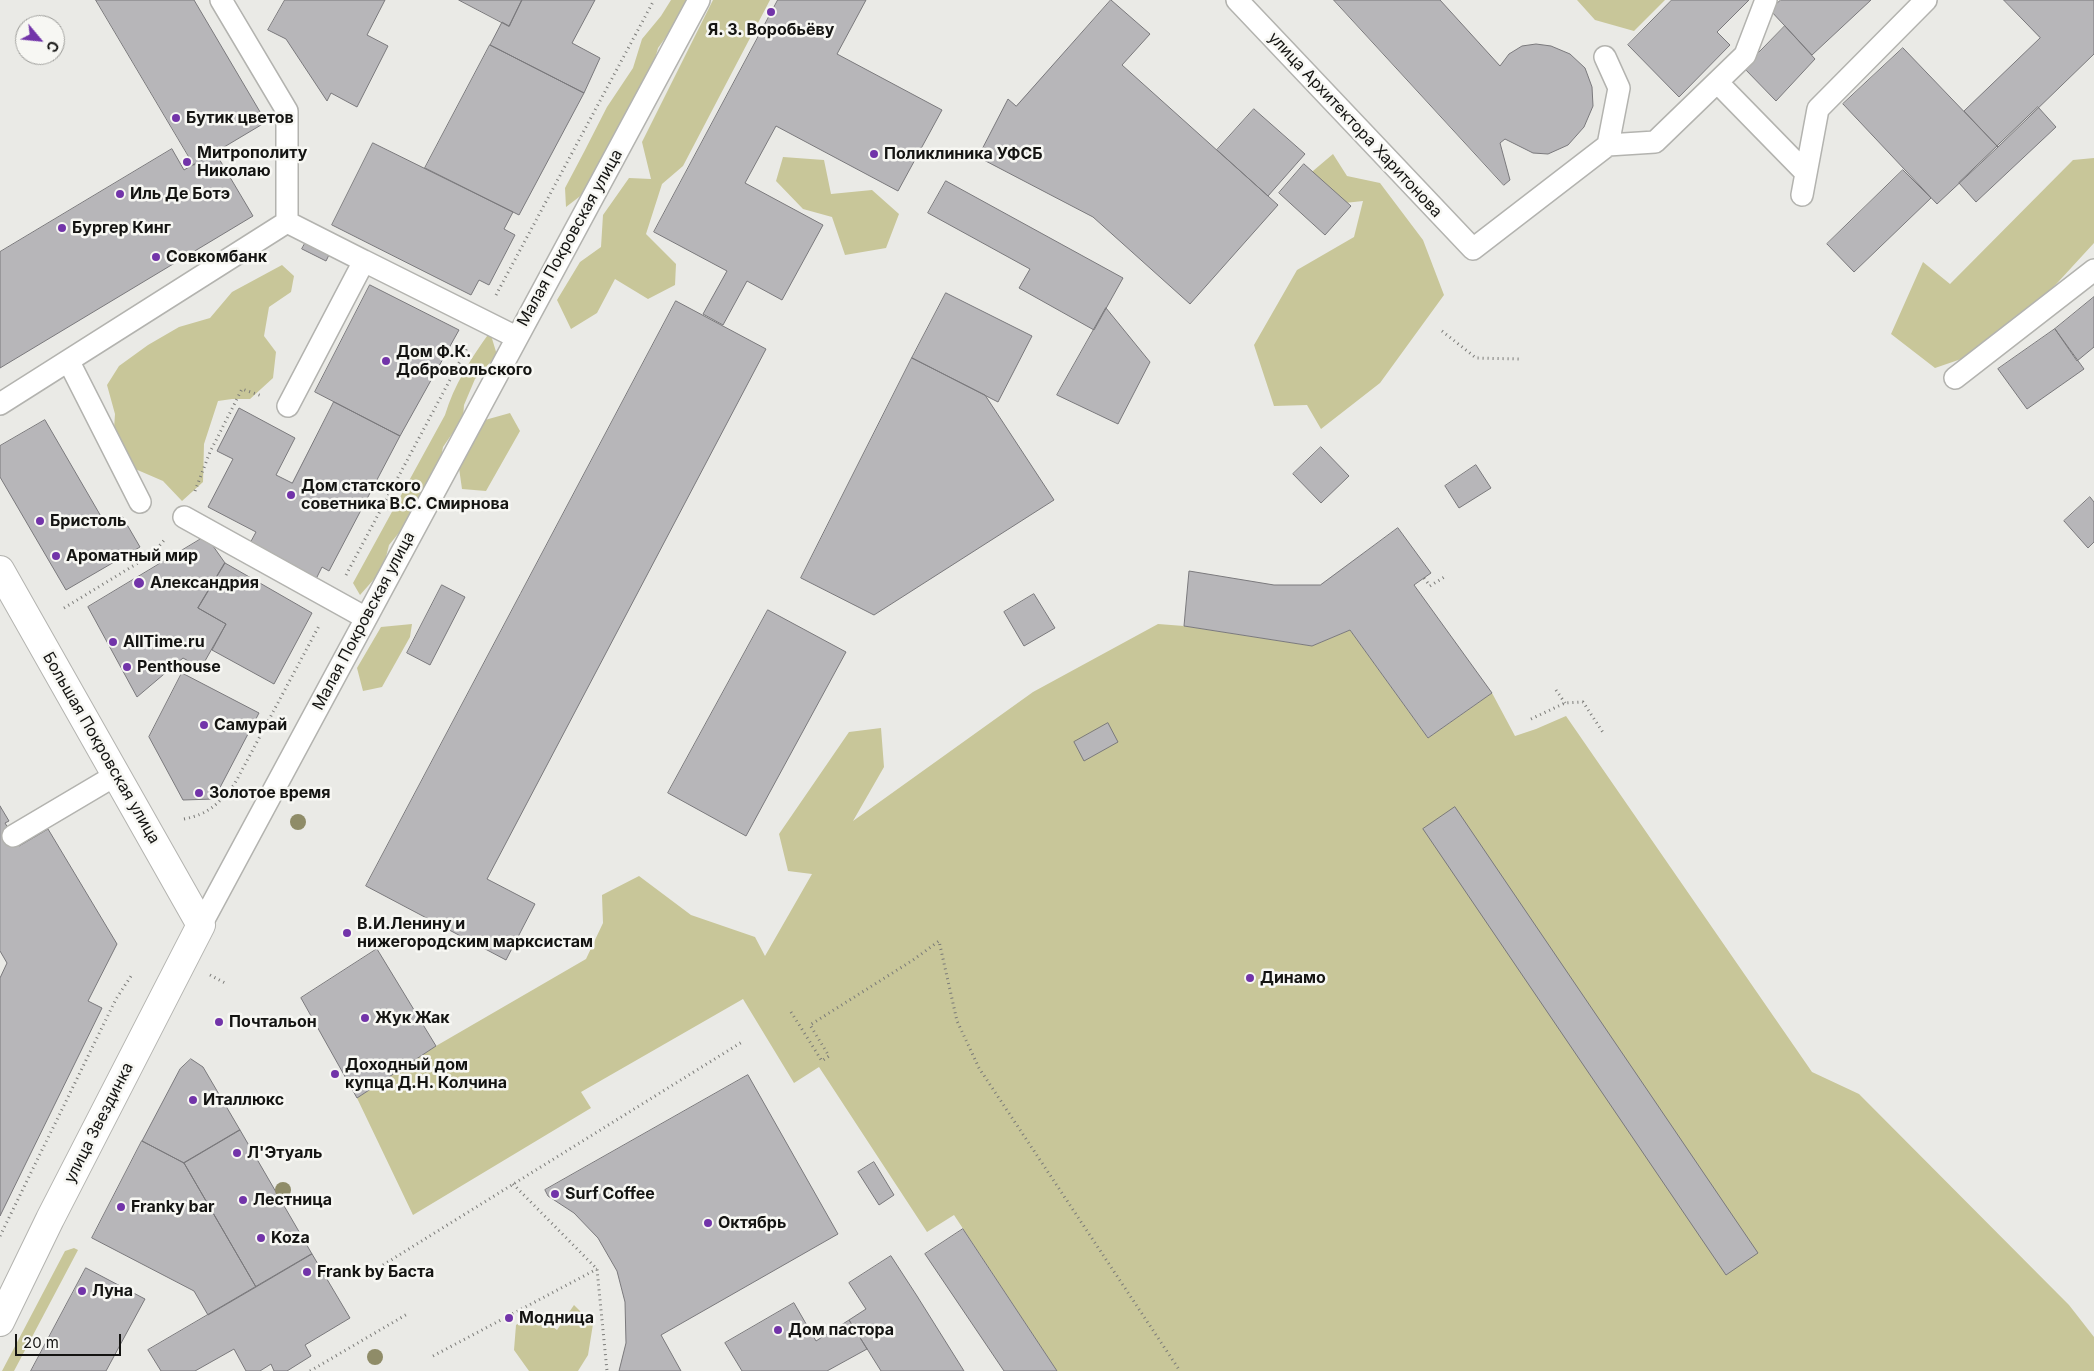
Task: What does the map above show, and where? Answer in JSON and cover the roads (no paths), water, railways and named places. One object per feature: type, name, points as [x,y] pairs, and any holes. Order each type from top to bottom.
[{"type":"street","name":"Большая Покровская улица","points":[[0,570],[201,925]]},
{"type":"street","name":"улица Звездинка","points":[[0,1322],[50,1219],[201,925]]},
{"type":"lane","points":[[221,0],[287,111],[287,222]]},
{"type":"lane","name":"Малая Покровская улица","points":[[201,925],[699,0]]},
{"type":"lane","name":"улица Архитектора Харитонова","points":[[1237,0],[1473,249],[1608,145]]},
{"type":"lane","points":[[1605,57],[1618,88],[1608,145],[1655,142],[1745,55],[1766,0]]},
{"type":"lane","points":[[1802,195],[1818,109],[1926,0]]},
{"type":"lane","points":[[1716,82],[1806,173]]},
{"type":"lane","points":[[287,222],[516,337]]},
{"type":"lane","points":[[0,404],[287,222]]},
{"type":"lane","points":[[288,406],[364,261]]},
{"type":"lane","points":[[1955,378],[2094,270]]},
{"type":"lane","points":[[69,362],[140,502]]},
{"type":"lane","points":[[184,517],[366,618]]},
{"type":"lane","points":[[13,836],[116,775]]},
{"type":"place","name":"Я. З. Воробьёву","points":[[771,12]]},
{"type":"place","name":"Бутик цветов","points":[[176,118]]},
{"type":"place","name":"Поликлиника УФСБ","points":[[874,154]]},
{"type":"place","name":"Митрополиту Николаю","points":[[187,162]]},
{"type":"place","name":"Иль Де Ботэ","points":[[120,194]]},
{"type":"place","name":"Бургер Кинг","points":[[62,228]]},
{"type":"place","name":"Совкомбанк","points":[[156,257]]},
{"type":"place","name":"Дом Ф.К. Добровольского","points":[[386,361]]},
{"type":"place","name":"Дом статского советника В.С. Смирнова","points":[[291,495]]},
{"type":"place","name":"Бристоль","points":[[40,521]]},
{"type":"place","name":"Ароматный мир","points":[[56,556]]},
{"type":"place","name":"Александрия","points":[[139,583]]},
{"type":"place","name":"AllTime.ru","points":[[113,642]]},
{"type":"place","name":"Penthouse","points":[[127,667]]},
{"type":"place","name":"Самурай","points":[[204,725]]},
{"type":"place","name":"Золотое время","points":[[199,793]]},
{"type":"place","name":"В.И.Ленину и нижегородским марксистам","points":[[347,933]]},
{"type":"place","name":"Динамо","points":[[1250,978]]},
{"type":"place","name":"Жук Жак","points":[[365,1018]]},
{"type":"place","name":"Почтальон","points":[[219,1022]]},
{"type":"place","name":"Доходный дом купца Д.Н. Колчина","points":[[335,1074]]},
{"type":"place","name":"Италлюкс","points":[[193,1100]]},
{"type":"place","name":"Л'Этуаль","points":[[237,1153]]},
{"type":"place","name":"Surf Coffee","points":[[555,1194]]},
{"type":"place","name":"Лестница","points":[[243,1200]]},
{"type":"place","name":"Franky bar","points":[[121,1207]]},
{"type":"place","name":"Октябрь","points":[[708,1223]]},
{"type":"place","name":"Koza","points":[[261,1238]]},
{"type":"place","name":"Frank by Баста","points":[[307,1272]]},
{"type":"place","name":"Луна","points":[[82,1291]]},
{"type":"place","name":"Модница","points":[[509,1318]]},
{"type":"place","name":"Дом пастора","points":[[778,1330]]}]
